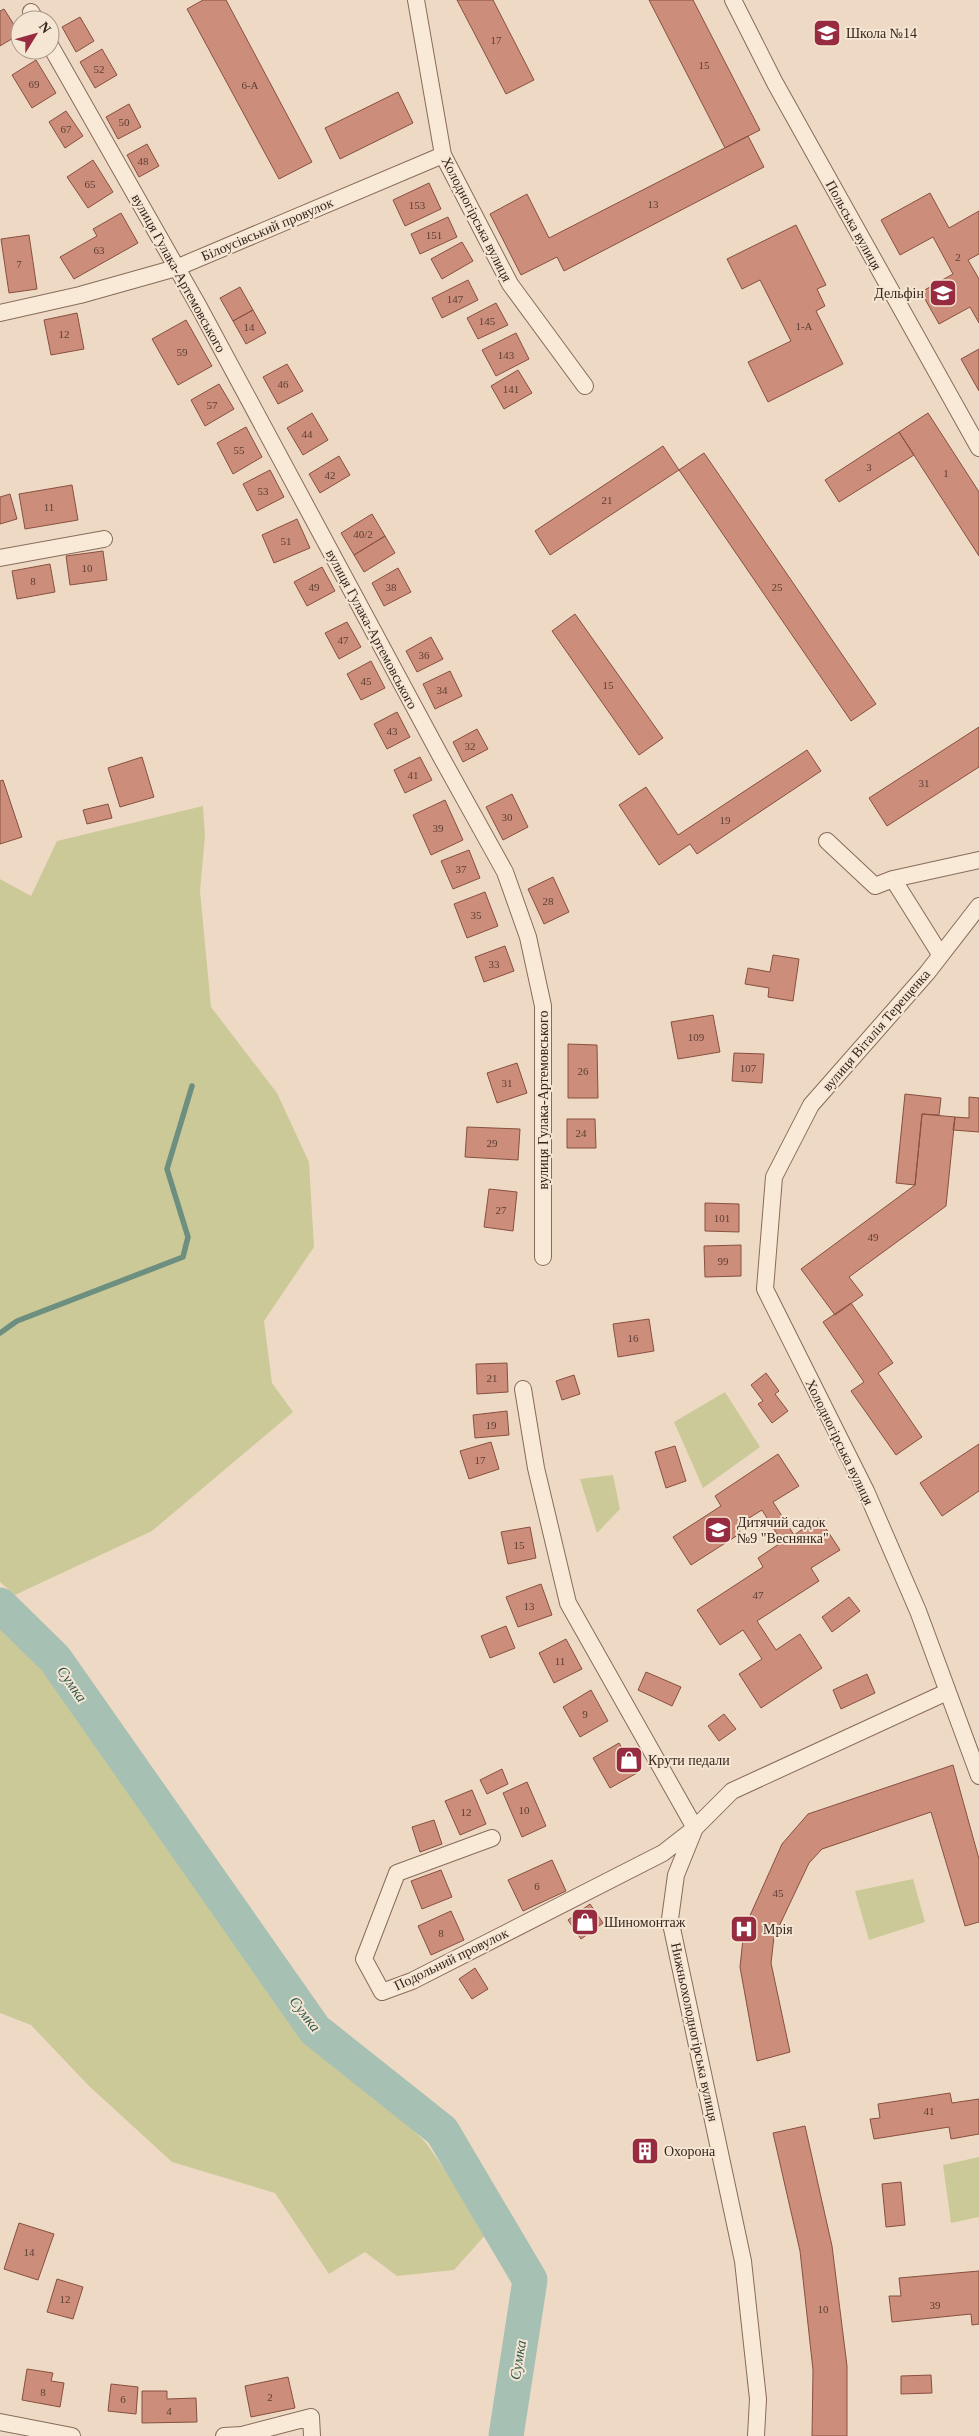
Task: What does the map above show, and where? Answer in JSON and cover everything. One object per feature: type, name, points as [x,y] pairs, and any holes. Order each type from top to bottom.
[{"type":"street","name":"Холодногірська вулиця","points":[[416,0],[443,155],[510,284],[585,386]]},
{"type":"street","name":"Польська вулиця","points":[[733,0],[785,100],[979,448]]},
{"type":"street","name":"вулиця Гулака-Артемовського","points":[[58,60],[199,307],[435,747],[505,872],[528,937],[543,1006],[543,1257]]},
{"type":"street","name":"Білоусівський провулок","points":[[0,313],[80,295],[176,268],[443,155]]},
{"type":"street","points":[[0,558],[104,539]]},
{"type":"street","points":[[827,841],[875,886],[893,879],[979,860]]},
{"type":"street","points":[[893,879],[940,954]]},
{"type":"street","name":"вулиця Віталія Терещенка","points":[[811,1105],[927,973],[979,906]]},
{"type":"street","name":"Холодногірська вулиця","points":[[811,1105],[774,1178],[765,1289],[866,1491],[918,1611],[979,1776]]},
{"type":"street","points":[[523,1390],[536,1468],[568,1603],[695,1828]]},
{"type":"street","name":"Нижньохолодногірська вулиця","points":[[756,2436],[758,2399],[743,2261],[670,1919],[676,1875],[695,1828],[732,1791],[947,1692]]},
{"type":"street","name":"Подольний провулок","points":[[492,1838],[397,1872],[364,1959],[382,1992],[412,1981],[663,1853],[695,1828]]},
{"type":"street","points":[[224,2436],[242,2435],[311,2417],[312,2436]]},
{"type":"street","points":[[0,2422],[72,2436]]},
{"type":"shaded area","points":[[203,806],[205,836],[200,891],[211,1007],[277,1093],[309,1162],[314,1247],[264,1321],[272,1383],[293,1412],[152,1531],[15,1595],[0,1582],[0,879],[31,896],[57,841]]},
{"type":"shaded area","points":[[725,1392],[760,1447],[703,1488],[674,1422]]},
{"type":"shaded area","points":[[613,1475],[620,1509],[597,1533],[580,1479]]},
{"type":"shaded area","points":[[0,1605],[55,1659],[315,2030],[426,2143],[488,2232],[454,2270],[397,2276],[365,2252],[329,2274],[275,2193],[172,2162],[89,2086],[31,2025],[0,2013]]},
{"type":"shaded area","points":[[913,1879],[925,1922],[869,1940],[855,1891]]},
{"type":"shaded area","points":[[979,2157],[979,2217],[951,2223],[943,2165]]},
{"type":"building","points":[[203,0],[226,0],[312,162],[279,179],[187,9]]},
{"type":"building","points":[[457,0],[493,0],[534,80],[506,94]]},
{"type":"building","points":[[649,0],[693,0],[760,130],[725,148]]},
{"type":"building","points":[[4,9],[10,18],[10,40],[0,46],[0,11]]},
{"type":"building","points":[[80,17],[94,41],[76,52],[62,27]]},
{"type":"building","points":[[102,49],[117,75],[95,88],[80,62]]},
{"type":"building","points":[[36,60],[56,93],[32,108],[12,75]]},
{"type":"building","points":[[398,92],[413,123],[340,159],[325,128]]},
{"type":"building","points":[[129,104],[141,127],[118,139],[106,117]]},
{"type":"building","points":[[66,111],[83,136],[65,148],[49,122]]},
{"type":"building","points":[[748,136],[764,167],[564,271],[557,257],[521,275],[490,214],[527,194],[549,238]]},
{"type":"building","points":[[147,144],[159,166],[139,177],[127,155]]},
{"type":"building","points":[[93,160],[113,192],[88,208],[67,177]]},
{"type":"building","points":[[429,183],[441,209],[405,226],[393,200]]},
{"type":"building","points":[[930,193],[949,228],[979,211],[979,254],[968,260],[979,279],[979,323],[970,307],[939,324],[921,292],[953,274],[933,237],[900,255],[881,220]]},
{"type":"building","points":[[121,213],[138,243],[74,279],[60,257],[97,236],[93,229]]},
{"type":"building","points":[[448,217],[457,237],[420,254],[411,234]]},
{"type":"building","points":[[796,225],[826,285],[817,289],[825,306],[816,311],[843,364],[768,402],[748,362],[791,341],[760,280],[742,289],[727,259]]},
{"type":"building","points":[[29,235],[37,289],[9,293],[1,239]]},
{"type":"building","points":[[462,242],[473,261],[442,279],[431,259]]},
{"type":"building","points":[[468,280],[478,300],[442,318],[432,298]]},
{"type":"building","points":[[240,287],[253,310],[233,321],[220,298]]},
{"type":"building","points":[[496,303],[508,325],[478,339],[467,318]]},
{"type":"building","points":[[253,310],[266,333],[246,344],[233,321]]},
{"type":"building","points":[[77,313],[84,349],[51,355],[44,320]]},
{"type":"building","points":[[186,320],[212,366],[178,385],[152,339]]},
{"type":"building","points":[[516,333],[529,359],[496,376],[482,350]]},
{"type":"building","points":[[979,349],[979,391],[961,359]]},
{"type":"building","points":[[287,364],[303,391],[278,404],[263,377]]},
{"type":"building","points":[[518,370],[532,393],[504,409],[491,386]]},
{"type":"building","points":[[219,384],[234,409],[205,426],[191,400]]},
{"type":"building","points":[[312,413],[328,440],[303,455],[287,428]]},
{"type":"building","points":[[928,413],[979,492],[979,556],[899,432]]},
{"type":"building","points":[[246,427],[262,457],[233,474],[217,443]]},
{"type":"building","points":[[899,432],[914,455],[839,502],[825,480]]},
{"type":"building","points":[[663,446],[679,470],[550,555],[535,531]]},
{"type":"building","points":[[704,453],[876,704],[851,721],[679,470]]},
{"type":"building","points":[[339,456],[350,475],[320,493],[309,474]]},
{"type":"building","points":[[270,470],[284,497],[257,511],[243,484]]},
{"type":"building","points":[[72,485],[78,520],[25,529],[19,494]]},
{"type":"building","points":[[10,494],[17,519],[0,524],[0,497]]},
{"type":"building","points":[[372,514],[385,536],[354,555],[341,533]]},
{"type":"building","points":[[297,519],[310,548],[274,563],[262,535]]},
{"type":"building","points":[[385,536],[395,553],[364,572],[354,555]]},
{"type":"building","points":[[103,551],[107,580],[70,585],[66,556]]},
{"type":"building","points":[[50,564],[55,592],[17,599],[12,571]]},
{"type":"building","points":[[322,567],[335,591],[307,606],[294,582]]},
{"type":"building","points":[[398,568],[411,592],[384,606],[372,583]]},
{"type":"building","points":[[575,614],[663,738],[639,755],[552,631]]},
{"type":"building","points":[[347,622],[361,647],[339,659],[325,633]]},
{"type":"building","points":[[431,637],[443,659],[417,672],[406,651]]},
{"type":"building","points":[[371,661],[385,688],[361,700],[347,674]]},
{"type":"building","points":[[450,671],[462,696],[435,709],[423,684]]},
{"type":"building","points":[[397,712],[410,737],[387,749],[374,724]]},
{"type":"building","points":[[979,727],[979,767],[887,826],[869,798]]},
{"type":"building","points":[[477,729],[488,749],[463,762],[453,742]]},
{"type":"building","points":[[807,750],[821,771],[697,854],[690,844],[659,865],[619,805],[646,787],[678,835]]},
{"type":"building","points":[[142,757],[154,797],[120,807],[108,768]]},
{"type":"building","points":[[420,757],[432,780],[405,793],[394,770]]},
{"type":"building","points":[[3,780],[22,837],[0,844],[0,781]]},
{"type":"building","points":[[512,794],[528,827],[503,840],[486,807]]},
{"type":"building","points":[[445,800],[463,840],[431,855],[413,815]]},
{"type":"building","points":[[108,804],[112,818],[87,824],[83,810]]},
{"type":"building","points":[[469,850],[480,878],[453,889],[441,861]]},
{"type":"building","points":[[553,877],[569,912],[544,924],[528,889]]},
{"type":"building","points":[[485,892],[498,926],[467,938],[454,904]]},
{"type":"building","points":[[505,946],[514,971],[484,982],[475,957]]},
{"type":"building","points":[[773,955],[799,959],[793,1001],[768,997],[769,988],[745,984],[748,968],[770,972]]},
{"type":"building","points":[[713,1015],[720,1052],[678,1059],[671,1022]]},
{"type":"building","points":[[568,1044],[597,1045],[598,1098],[568,1098]]},
{"type":"building","points":[[734,1053],[764,1054],[762,1083],[732,1081]]},
{"type":"building","points":[[517,1063],[527,1093],[497,1103],[487,1073]]},
{"type":"building","points":[[905,1094],[941,1098],[939,1115],[922,1114],[915,1185],[896,1183]]},
{"type":"building","points":[[969,1097],[979,1098],[979,1132],[953,1130],[955,1117],[969,1118]]},
{"type":"building","points":[[922,1114],[955,1117],[946,1206],[849,1277],[863,1295],[835,1315],[801,1269],[915,1185]]},
{"type":"building","points":[[567,1119],[595,1119],[596,1148],[567,1148]]},
{"type":"building","points":[[467,1127],[520,1129],[518,1160],[465,1157]]},
{"type":"building","points":[[489,1189],[517,1192],[513,1231],[484,1227]]},
{"type":"building","points":[[705,1203],[739,1204],[739,1232],[705,1231]]},
{"type":"building","points":[[741,1245],[741,1276],[705,1277],[704,1246]]},
{"type":"building","points":[[851,1303],[893,1363],[878,1373],[922,1437],[896,1455],[851,1391],[864,1382],[823,1322]]},
{"type":"building","points":[[649,1319],[654,1351],[618,1357],[613,1324]]},
{"type":"building","points":[[507,1363],[508,1392],[477,1394],[476,1364]]},
{"type":"building","points":[[766,1373],[779,1391],[775,1394],[788,1411],[772,1423],[758,1404],[763,1401],[751,1385]]},
{"type":"building","points":[[574,1375],[580,1394],[562,1400],[556,1381]]},
{"type":"building","points":[[507,1411],[509,1435],[475,1438],[473,1415]]},
{"type":"building","points":[[491,1442],[499,1469],[469,1479],[460,1451]]},
{"type":"building","points":[[979,1444],[979,1491],[942,1516],[920,1483]]},
{"type":"building","points":[[675,1446],[686,1481],[666,1488],[655,1452]]},
{"type":"building","points":[[778,1454],[799,1486],[773,1502],[794,1535],[819,1518],[840,1550],[811,1568],[819,1581],[757,1621],[776,1650],[800,1634],[822,1668],[761,1708],[739,1674],[762,1659],[743,1630],[720,1645],[697,1610],[763,1567],[758,1558],[782,1542],[762,1510],[736,1526],[741,1533],[691,1565],[673,1537],[721,1506],[715,1496]]},
{"type":"building","points":[[530,1527],[536,1558],[508,1564],[501,1532]]},
{"type":"building","points":[[541,1584],[552,1615],[518,1627],[506,1597]]},
{"type":"building","points":[[849,1597],[860,1611],[832,1632],[822,1617]]},
{"type":"building","points":[[506,1626],[515,1648],[490,1658],[481,1636]]},
{"type":"building","points":[[566,1639],[582,1669],[554,1683],[539,1653]]},
{"type":"building","points":[[646,1672],[681,1687],[672,1706],[638,1690]]},
{"type":"building","points":[[867,1674],[875,1693],[841,1709],[833,1690]]},
{"type":"building","points":[[591,1690],[608,1721],[580,1737],[563,1707]]},
{"type":"building","points":[[724,1714],[736,1729],[719,1741],[708,1726]]},
{"type":"building","points":[[619,1743],[637,1773],[610,1788],[593,1758]]},
{"type":"building","points":[[953,1765],[979,1859],[979,1922],[965,1926],[931,1812],[822,1849],[809,1863],[774,1937],[771,1963],[790,2052],[757,2061],[740,1967],[744,1929],[782,1844],[808,1814]]},
{"type":"building","points":[[502,1769],[508,1784],[487,1794],[480,1780]]},
{"type":"building","points":[[527,1782],[546,1826],[522,1837],[503,1793]]},
{"type":"building","points":[[472,1790],[486,1824],[460,1835],[445,1801]]},
{"type":"building","points":[[434,1820],[442,1844],[420,1852],[412,1827]]},
{"type":"building","points":[[552,1860],[566,1891],[523,1911],[508,1880]]},
{"type":"building","points":[[441,1870],[452,1897],[422,1909],[411,1881]]},
{"type":"building","name":"Шиномонтаж","points":[[590,1904],[603,1923],[581,1939],[568,1920]]},
{"type":"building","points":[[451,1911],[464,1940],[431,1955],[418,1926]]},
{"type":"building","points":[[475,1968],[488,1989],[472,1999],[459,1979]]},
{"type":"building","points":[[950,2093],[952,2103],[979,2099],[979,2134],[951,2139],[949,2127],[874,2139],[870,2119],[880,2118],[878,2104]]},
{"type":"building","points":[[805,2126],[832,2246],[847,2366],[847,2436],[812,2436],[813,2370],[800,2251],[773,2133]]},
{"type":"building","name":"Охорона","points":[[651,2138],[658,2157],[638,2164],[632,2144]]},
{"type":"building","points":[[901,2182],[905,2225],[886,2227],[882,2184]]},
{"type":"building","points":[[19,2223],[54,2234],[38,2280],[4,2269]]},
{"type":"building","points":[[979,2271],[979,2324],[972,2325],[971,2314],[892,2322],[889,2296],[901,2296],[899,2278]]},
{"type":"building","points":[[57,2279],[83,2287],[73,2319],[47,2312]]},
{"type":"building","points":[[27,2369],[53,2373],[51,2381],[64,2383],[60,2407],[22,2400]]},
{"type":"building","points":[[931,2375],[932,2393],[901,2394],[901,2376]]},
{"type":"building","points":[[288,2377],[295,2408],[251,2417],[245,2386]]},
{"type":"building","points":[[111,2384],[138,2387],[136,2414],[108,2411]]},
{"type":"building","points":[[142,2391],[167,2391],[167,2399],[196,2398],[197,2422],[142,2423]]},
{"type":"waterway","points":[[0,1333],[17,1321],[183,1257],[188,1237],[167,1169],[192,1086]]},
{"type":"waterway","name":"Сумка","points":[[0,1605],[55,1659],[315,2030],[442,2131],[530,2280],[506,2436]]},
{"type":"place","name":"Школа №14","points":[[827,33]]},
{"type":"place","name":"Дельфін","points":[[943,293]]},
{"type":"place","name":"Дитячий садок №9 \"Веснянка\"","points":[[718,1530]]},
{"type":"place","name":"Крути педали","points":[[629,1760]]},
{"type":"place","name":"Шиномонтаж","points":[[585,1922]]},
{"type":"place","name":"Мрія","points":[[744,1929]]},
{"type":"place","name":"Охорона","points":[[645,2151]]}]
